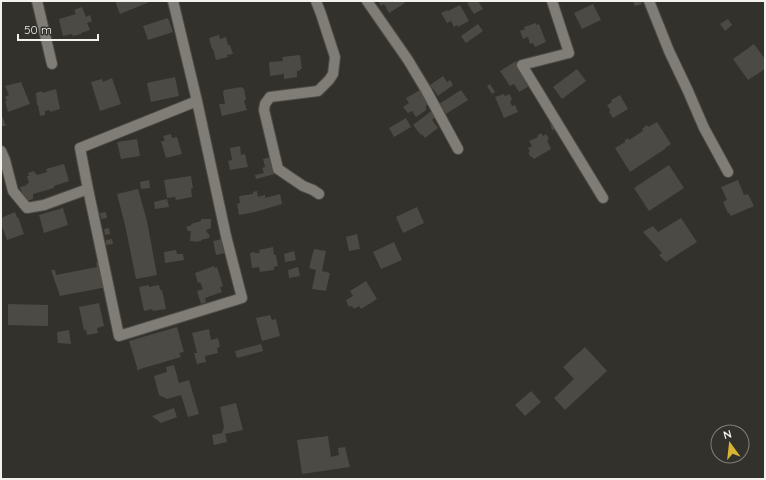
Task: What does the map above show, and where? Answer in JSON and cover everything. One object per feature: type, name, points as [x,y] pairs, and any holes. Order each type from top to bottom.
[{"type":"street","points":[[37,1],[52,64]]},
{"type":"street","points":[[174,1],[197,101],[226,236],[242,298],[119,336],[80,148],[197,101]]},
{"type":"street","points":[[316,1],[335,57],[333,74],[318,91],[270,97],[265,104],[264,110],[278,169],[303,186],[319,194]]},
{"type":"street","points":[[367,1],[408,60],[458,149]]},
{"type":"street","points":[[552,1],[569,53],[522,65],[603,198]]},
{"type":"street","points":[[649,1],[704,128],[728,172]]},
{"type":"street","points":[[1,151],[5,160],[13,191],[27,208],[44,205],[88,189]]},
{"type":"building","points":[[115,1],[152,1],[120,14]]},
{"type":"building","points":[[378,1],[403,1],[405,3],[389,13],[384,4],[381,6]]},
{"type":"building","points":[[471,1],[478,1],[483,9],[474,14],[467,3]]},
{"type":"building","points":[[633,1],[641,1],[642,4],[635,6]]},
{"type":"building","points":[[593,4],[601,20],[582,29],[574,13]]},
{"type":"building","points":[[460,5],[469,21],[458,27],[457,25],[454,27],[451,21],[447,23],[441,13]]},
{"type":"building","points":[[82,7],[86,17],[90,15],[92,21],[87,23],[90,30],[73,36],[72,34],[63,36],[59,19],[76,14],[74,10]]},
{"type":"building","points":[[168,18],[173,32],[148,40],[143,26]]},
{"type":"building","points":[[728,19],[732,25],[725,31],[720,24]]},
{"type":"building","points":[[536,23],[536,25],[539,24],[546,42],[535,47],[533,43],[530,44],[528,37],[523,39],[520,31],[525,29],[524,27]]},
{"type":"building","points":[[478,24],[483,31],[466,43],[461,36]]},
{"type":"building","points":[[219,35],[220,39],[226,37],[233,54],[216,60],[209,38]]},
{"type":"building","points":[[754,44],[765,59],[765,69],[748,80],[733,59]]},
{"type":"building","points":[[300,55],[302,69],[297,71],[297,77],[284,79],[284,74],[270,76],[269,62],[283,61],[282,57]]},
{"type":"building","points":[[516,61],[531,85],[519,92],[514,84],[510,86],[500,71]]},
{"type":"building","points":[[577,69],[586,81],[562,99],[553,87]]},
{"type":"building","points":[[443,76],[447,82],[450,80],[453,85],[438,96],[430,85]]},
{"type":"building","points":[[175,77],[179,96],[151,102],[147,83]]},
{"type":"building","points":[[112,78],[121,104],[100,111],[91,82],[102,79],[103,82]]},
{"type":"building","points":[[21,82],[30,104],[8,112],[5,97],[9,95],[5,86]]},
{"type":"building","points":[[490,84],[495,92],[492,94],[487,86]]},
{"type":"building","points":[[241,87],[244,89],[246,99],[244,101],[247,110],[222,116],[219,104],[225,104],[223,93],[224,90]]},
{"type":"building","points":[[56,89],[60,109],[50,112],[50,110],[45,111],[45,115],[40,116],[36,93]]},
{"type":"building","points":[[422,89],[429,104],[426,106],[426,110],[416,117],[412,111],[408,113],[403,107],[409,103],[406,98]]},
{"type":"building","points":[[461,90],[468,100],[446,114],[439,104]]},
{"type":"building","points":[[504,94],[505,96],[510,94],[512,106],[515,105],[518,112],[504,118],[495,97]]},
{"type":"building","points":[[620,95],[628,109],[613,118],[607,105],[612,102],[611,100]]},
{"type":"building","points":[[434,109],[437,116],[432,120],[438,128],[425,138],[413,125]]},
{"type":"building","points":[[1,113],[6,126],[1,126]]},
{"type":"building","points":[[406,118],[411,127],[394,137],[389,128]]},
{"type":"building","points":[[555,120],[557,129],[552,130],[550,122]]},
{"type":"building","points":[[657,122],[671,144],[630,172],[615,148],[625,142],[628,138],[629,140],[643,131],[642,129],[647,125],[648,127]]},
{"type":"building","points":[[541,133],[543,136],[546,134],[549,139],[547,140],[551,149],[534,159],[528,153],[530,152],[528,148],[532,146],[529,141],[538,137],[537,136]]},
{"type":"building","points":[[171,134],[172,138],[177,137],[182,154],[166,158],[161,141],[165,141],[163,136]]},
{"type":"building","points":[[137,139],[140,156],[121,159],[117,142]]},
{"type":"building","points":[[240,146],[241,155],[245,154],[248,167],[230,170],[228,161],[232,160],[230,148]]},
{"type":"building","points":[[271,157],[275,174],[256,179],[255,175],[264,173],[262,168],[265,167],[263,159]]},
{"type":"building","points":[[64,164],[69,181],[54,186],[54,188],[33,194],[33,199],[25,202],[20,187],[29,183],[27,176],[29,176],[28,173],[34,171],[37,175],[47,172],[46,169]]},
{"type":"building","points":[[669,165],[684,188],[649,211],[634,188]]},
{"type":"building","points":[[191,176],[193,188],[191,189],[192,197],[176,200],[175,197],[167,198],[164,180]]},
{"type":"building","points":[[149,180],[150,188],[141,189],[140,182]]},
{"type":"building","points":[[738,180],[744,195],[748,194],[754,206],[731,216],[723,202],[727,200],[721,187]]},
{"type":"building","points":[[138,189],[147,221],[157,275],[136,279],[117,194]]},
{"type":"building","points":[[257,191],[258,197],[265,195],[265,198],[280,194],[282,204],[239,215],[237,204],[240,203],[239,196],[253,194],[253,192]]},
{"type":"building","points":[[167,199],[169,207],[155,209],[154,202]]},
{"type":"building","points":[[417,207],[424,223],[403,233],[396,217]]},
{"type":"building","points":[[63,208],[68,225],[44,233],[39,215]]},
{"type":"building","points":[[15,212],[24,234],[7,240],[1,224],[1,218]]},
{"type":"building","points":[[106,212],[107,218],[101,219],[100,213]]},
{"type":"building","points":[[681,218],[697,242],[666,262],[659,255],[662,253],[643,232],[653,226],[658,232]]},
{"type":"building","points":[[201,219],[211,219],[211,228],[206,230],[210,235],[209,238],[195,242],[190,241],[191,231],[188,231],[186,227],[201,221]]},
{"type":"building","points":[[109,228],[110,234],[105,235],[104,229]]},
{"type":"building","points":[[357,234],[360,249],[349,251],[346,237]]},
{"type":"building","points":[[112,239],[113,244],[106,245],[106,240]]},
{"type":"building","points":[[222,239],[225,253],[216,255],[213,241]]},
{"type":"building","points":[[394,242],[402,260],[381,269],[373,252]]},
{"type":"building","points":[[273,247],[278,266],[274,267],[274,270],[260,272],[259,267],[252,268],[250,253],[260,253],[259,250]]},
{"type":"building","points":[[314,249],[326,251],[322,271],[330,273],[326,291],[312,289],[316,270],[309,268]]},
{"type":"building","points":[[176,250],[177,254],[183,254],[184,260],[165,263],[164,252]]},
{"type":"building","points":[[294,251],[296,260],[285,262],[284,254]]},
{"type":"building","points":[[101,262],[107,287],[60,296],[51,270],[55,270],[56,275],[97,267],[96,263]]},
{"type":"building","points":[[214,266],[215,268],[217,267],[223,286],[220,287],[222,292],[205,298],[206,302],[201,304],[197,291],[203,289],[200,282],[198,283],[195,273]]},
{"type":"building","points":[[298,267],[300,276],[289,278],[288,270]]},
{"type":"building","points":[[366,281],[377,299],[361,309],[359,306],[354,309],[352,306],[349,307],[346,300],[353,296],[350,291]]},
{"type":"building","points":[[149,285],[149,287],[159,285],[160,290],[162,290],[166,309],[153,311],[152,309],[144,311],[139,287]]},
{"type":"building","points":[[99,303],[104,326],[97,328],[98,333],[87,335],[86,330],[84,330],[79,307]]},
{"type":"building","points":[[8,304],[48,305],[48,326],[8,325]]},
{"type":"building","points":[[270,315],[272,320],[276,319],[280,336],[262,341],[256,318]]},
{"type":"building","points":[[177,327],[184,352],[179,353],[181,357],[137,370],[129,341]]},
{"type":"building","points":[[209,329],[211,340],[218,338],[220,347],[217,348],[218,353],[205,356],[206,362],[197,364],[194,353],[197,353],[192,333]]},
{"type":"building","points":[[69,330],[71,344],[58,343],[57,332]]},
{"type":"building","points":[[261,344],[263,351],[237,358],[235,351]]},
{"type":"building","points":[[585,347],[607,371],[565,410],[554,398],[574,379],[563,367]]},
{"type":"building","points":[[174,365],[179,383],[189,380],[199,414],[188,417],[181,395],[167,399],[159,395],[154,376],[167,372],[166,367]]},
{"type":"building","points":[[531,391],[541,402],[525,416],[515,405]]},
{"type":"building","points":[[236,403],[243,430],[225,434],[227,442],[214,445],[212,435],[222,433],[224,427],[220,407]]},
{"type":"building","points":[[174,408],[177,417],[161,423],[152,416]]},
{"type":"building","points":[[328,436],[331,457],[339,455],[338,448],[345,447],[350,467],[302,474],[297,440]]}]
